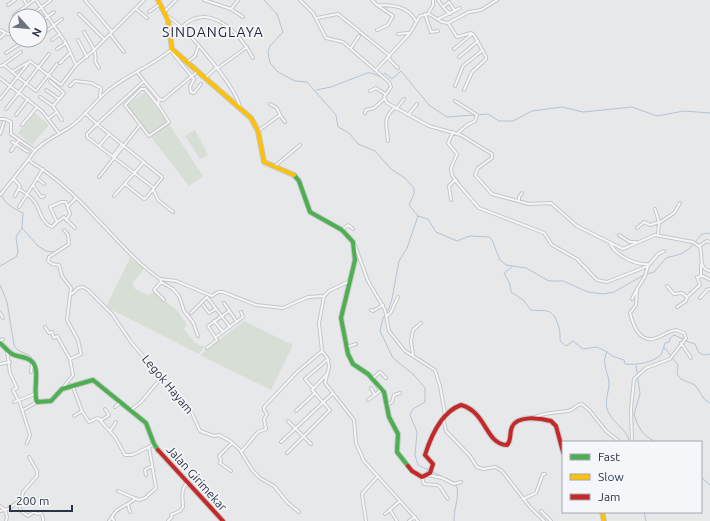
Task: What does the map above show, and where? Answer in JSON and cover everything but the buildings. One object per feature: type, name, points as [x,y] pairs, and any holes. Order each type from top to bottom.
[{"type":"street","points":[[8,5],[15,0]]},
{"type":"street","points":[[24,0],[26,5]]},
{"type":"street","points":[[22,8],[35,0],[41,8],[51,0]]},
{"type":"street","points":[[86,0],[124,52]]},
{"type":"street","points":[[0,99],[30,61],[61,85],[76,65],[87,57],[144,0]]},
{"type":"street","points":[[166,14],[176,0]]},
{"type":"street","points":[[204,0],[230,9],[243,17]]},
{"type":"street","points":[[230,9],[238,0]]},
{"type":"street","points":[[300,0],[316,18],[326,38],[330,40],[340,40],[390,83],[390,89],[385,94],[384,99],[374,108],[366,110],[365,113]]},
{"type":"street","points":[[372,0],[376,5],[394,16],[388,25],[377,30]]},
{"type":"street","points":[[376,70],[410,33],[420,16],[426,14],[433,5],[433,0]]},
{"type":"street","points":[[438,0],[450,14]]},
{"type":"street","points":[[448,23],[465,14],[481,10],[497,0]]},
{"type":"street","points":[[443,7],[450,1],[455,11]]},
{"type":"street","points":[[149,12],[159,2],[166,14],[169,24],[172,50],[193,76],[194,80],[190,87],[191,92],[194,93],[201,84]]},
{"type":"street","points":[[376,5],[401,7],[411,14],[416,21]]},
{"type":"street","points":[[438,19],[460,8]]},
{"type":"street","points":[[136,9],[147,18]]},
{"type":"street","points":[[54,12],[48,17],[66,42],[76,65]]},
{"type":"street","points":[[79,14],[104,39]]},
{"type":"street","points":[[166,14],[218,68],[235,94],[240,108]]},
{"type":"street","points":[[200,14],[223,20],[248,47],[253,58]]},
{"type":"street","points":[[316,18],[338,14],[389,57],[398,68]]},
{"type":"street","points":[[426,14],[448,23],[457,37],[472,34]]},
{"type":"street","points":[[426,14],[431,32],[438,31]]},
{"type":"street","points":[[181,28],[192,15]]},
{"type":"street","points":[[48,30],[62,19]]},
{"type":"street","points":[[0,30],[5,33],[0,38]]},
{"type":"street","points":[[84,32],[94,50],[96,56],[95,61],[99,68]]},
{"type":"street","points":[[398,34],[410,33]]},
{"type":"street","points":[[52,40],[60,34]]},
{"type":"street","points":[[464,90],[472,72],[486,58],[478,41],[472,34]]},
{"type":"street","points":[[454,49],[472,34]]},
{"type":"street","points":[[351,48],[359,36]]},
{"type":"street","points":[[78,40],[87,57]]},
{"type":"street","points":[[459,57],[478,41]]},
{"type":"street","points":[[57,49],[66,42]]},
{"type":"street","points":[[187,62],[195,56],[198,47]]},
{"type":"street","points":[[205,78],[248,47]]},
{"type":"street","points":[[6,53],[14,48]]},
{"type":"street","points":[[172,50],[251,118],[258,131],[264,162],[274,167],[287,170],[297,178],[310,212],[342,230],[353,242],[358,249],[368,281],[383,305],[387,316],[389,330],[405,351],[435,370],[440,386],[446,431],[481,470],[492,467],[498,468],[544,521]]},
{"type":"street","points":[[1,194],[29,159],[34,150],[78,121],[100,96],[126,76],[152,64],[172,50]]},
{"type":"street","points":[[455,86],[463,66],[483,50]]},
{"type":"street","points":[[21,52],[1,66],[12,72],[36,91],[57,64]]},
{"type":"street","points":[[60,63],[70,53]]},
{"type":"street","points":[[6,109],[49,54]]},
{"type":"street","points":[[12,72],[27,63]]},
{"type":"street","points":[[159,99],[165,99],[198,71]]},
{"type":"street","points":[[138,73],[159,99],[158,105]]},
{"type":"street","points":[[0,79],[37,107],[49,118],[59,133]]},
{"type":"street","points":[[70,86],[75,81],[91,83],[100,88],[100,96]]},
{"type":"street","points":[[144,81],[87,135],[153,188],[158,200],[173,212]]},
{"type":"street","points":[[50,82],[64,93],[53,106]]},
{"type":"street","points":[[370,91],[376,88],[385,94]]},
{"type":"street","points":[[140,89],[145,89],[158,105],[169,122],[149,136],[125,105],[126,102],[140,89]]},
{"type":"street","points":[[46,90],[59,100]]},
{"type":"street","points":[[40,96],[53,106],[62,120]]},
{"type":"street","points":[[16,115],[28,99]]},
{"type":"street","points":[[384,99],[395,108],[429,126],[458,134],[492,154],[492,158],[478,168],[476,172],[476,177],[492,194],[529,204],[551,203],[577,226],[623,249],[629,248],[649,236],[658,235],[693,242],[699,246],[702,257],[701,276]]},
{"type":"street","points":[[388,141],[385,120],[404,99]]},
{"type":"street","points":[[455,101],[477,115],[475,121],[467,125],[458,134]]},
{"type":"street","points":[[270,104],[277,108],[285,122]]},
{"type":"street","points":[[408,115],[417,104]]},
{"type":"street","points":[[22,125],[37,107]]},
{"type":"street","points":[[49,118],[57,112]]},
{"type":"street","points":[[85,113],[162,177],[144,199],[125,184]]},
{"type":"street","points":[[258,131],[280,115]]},
{"type":"street","points":[[0,119],[5,119],[11,122],[10,133],[34,150]]},
{"type":"street","points":[[0,134],[4,122]]},
{"type":"street","points":[[99,177],[114,156],[140,125]]},
{"type":"street","points":[[453,132],[448,143],[457,154],[451,168],[455,180],[479,208],[544,233],[552,245],[577,259],[597,280],[607,282],[648,266],[660,252],[664,252]]},
{"type":"street","points":[[100,145],[109,134]]},
{"type":"street","points":[[11,151],[19,140]]},
{"type":"street","points":[[12,142],[28,152]]},
{"type":"street","points":[[274,167],[300,145]]},
{"type":"street","points":[[29,159],[61,183],[93,214],[135,260],[160,279],[176,281],[207,296],[214,296],[218,292],[223,292],[256,305],[283,308],[308,297],[324,296]]},
{"type":"street","points":[[114,196],[144,162]]},
{"type":"street","points":[[19,207],[43,169]]},
{"type":"street","points":[[37,178],[44,184]]},
{"type":"street","points":[[14,179],[20,186],[15,196]]},
{"type":"street","points":[[451,200],[449,186],[455,180]]},
{"type":"street","points":[[33,185],[41,197],[44,196]]},
{"type":"street","points":[[19,189],[34,201],[39,216],[48,225],[52,227],[63,217],[76,228]]},
{"type":"street","points":[[519,201],[518,197],[522,193]]},
{"type":"street","points":[[68,207],[76,198]]},
{"type":"street","points":[[57,222],[50,207],[66,202],[70,214],[66,220]]},
{"type":"street","points":[[637,228],[644,222],[650,225],[659,223],[674,213],[680,203]]},
{"type":"street","points":[[655,209],[659,223],[658,235]]},
{"type":"street","points":[[342,230],[348,225],[353,229]]},
{"type":"street","points":[[64,230],[68,235],[69,244],[49,257],[48,261],[60,267],[62,276],[71,288],[72,294],[67,320],[78,340],[81,354],[70,358]]},
{"type":"street","points":[[619,234],[630,242],[637,242]]},
{"type":"street","points":[[699,246],[707,241],[710,242]]},
{"type":"street","points":[[353,242],[356,254],[348,282],[341,318],[347,347],[353,364],[372,378],[384,392],[390,420],[398,434],[397,452],[415,474],[422,477],[428,476],[442,478],[454,484],[461,482]]},
{"type":"street","points":[[610,242],[618,254],[641,264],[651,263]]},
{"type":"street","points":[[701,265],[706,270],[710,271]]},
{"type":"street","points":[[632,299],[647,272],[648,266]]},
{"type":"street","points":[[677,307],[686,301],[687,297],[698,288],[700,284],[696,277],[701,276],[710,280]]},
{"type":"street","points":[[160,279],[161,282],[173,289],[179,296],[184,311],[193,322],[198,336]]},
{"type":"street","points":[[161,282],[154,290],[164,300]]},
{"type":"street","points":[[348,282],[329,291],[324,296],[319,323],[322,351],[328,359],[328,373],[325,383],[332,394],[354,420],[357,445],[364,461],[418,521]]},
{"type":"street","points":[[667,286],[674,294],[683,293],[687,297]]},
{"type":"street","name":"Legok Hayam","points":[[72,294],[78,288],[83,287],[88,290],[112,314],[131,342],[161,375],[161,378],[192,413],[200,431],[212,436],[221,435],[232,443],[242,452],[252,470],[262,480],[274,486],[287,502],[299,512]]},
{"type":"street","points":[[632,441],[631,409],[634,379],[646,368],[670,359],[684,340],[684,333],[676,330],[650,339],[637,332],[630,314],[637,303],[637,289]]},
{"type":"street","points":[[700,298],[707,290],[710,289]]},
{"type":"street","points":[[207,296],[230,327]]},
{"type":"street","points":[[191,313],[207,296]]},
{"type":"street","points":[[387,316],[391,312],[398,297]]},
{"type":"street","points":[[224,303],[237,322]]},
{"type":"street","points":[[203,305],[210,313],[216,309]]},
{"type":"street","points":[[371,310],[373,311],[383,305]]},
{"type":"street","points":[[207,348],[217,342],[208,327],[229,310]]},
{"type":"street","points":[[215,337],[243,317],[242,312]]},
{"type":"street","points":[[0,313],[3,318]]},
{"type":"street","points":[[214,321],[223,332]]},
{"type":"street","points":[[413,355],[411,344],[412,330],[421,323]]},
{"type":"street","points":[[23,410],[37,402],[51,402],[73,375],[70,358],[57,336],[54,338],[52,332],[49,333],[45,327]]},
{"type":"street","points":[[3,339],[0,342],[7,350],[29,359],[32,364],[36,381],[35,394],[37,402]]},
{"type":"street","points":[[681,343],[691,358]]},
{"type":"street","points":[[347,347],[356,344]]},
{"type":"street","points":[[7,350],[10,362],[10,373],[17,388],[13,391],[23,410],[30,435],[27,443]]},
{"type":"street","points":[[242,452],[258,432],[266,429],[264,419],[267,414],[264,407],[297,372],[322,351]]},
{"type":"street","points":[[287,453],[330,410],[314,393],[312,390],[313,388],[305,379],[328,359]]},
{"type":"street","points":[[0,364],[10,362]]},
{"type":"street","points":[[31,372],[32,364]]},
{"type":"street","points":[[372,378],[380,372],[386,378]]},
{"type":"street","points":[[313,388],[328,373]]},
{"type":"street","points":[[130,411],[141,402],[161,378]]},
{"type":"street","name":"Jalan Girimekar","points":[[62,389],[93,380],[121,402],[148,425],[154,444],[222,521]]},
{"type":"street","points":[[368,400],[380,391],[376,383]]},
{"type":"street","points":[[73,387],[82,411],[89,422],[98,418],[102,420],[109,415],[104,409]]},
{"type":"street","points":[[371,388],[375,395]]},
{"type":"street","points":[[296,410],[314,393]]},
{"type":"street","points":[[387,405],[392,402],[394,395],[400,393]]},
{"type":"street","points":[[14,402],[35,394]]},
{"type":"street","points":[[281,442],[332,394]]},
{"type":"street","points":[[115,407],[121,402]]},
{"type":"street","points":[[533,418],[542,414],[570,410],[582,404],[606,430],[619,441]]},
{"type":"street","points":[[428,476],[433,467],[425,455],[426,452],[444,416],[456,406],[461,405],[469,406],[478,414],[495,441],[504,445],[508,444],[511,439],[515,421],[522,418],[533,418],[554,423],[562,450]]},
{"type":"street","points":[[74,416],[82,411]]},
{"type":"street","points":[[98,418],[110,431],[126,455],[141,452],[154,444]]},
{"type":"street","points":[[288,421],[311,444]]},
{"type":"street","points":[[110,431],[116,422]]},
{"type":"street","points":[[633,437],[635,441]]},
{"type":"street","points":[[231,471],[220,463],[221,459],[218,456],[232,443]]},
{"type":"street","points":[[118,491],[139,500],[145,498],[157,487],[149,447]]},
{"type":"street","points":[[0,511],[18,503],[22,498],[23,492],[37,476],[37,471],[29,457]]},
{"type":"street","points":[[146,475],[145,470],[152,466]]},
{"type":"street","points":[[523,498],[536,492],[543,474],[545,474]]},
{"type":"street","points":[[366,521],[362,494],[378,476]]},
{"type":"street","points":[[422,477],[424,484],[435,484],[441,486],[448,499]]},
{"type":"street","points":[[168,521],[172,517],[171,515],[182,509],[181,497],[187,483]]},
{"type":"street","points":[[108,521],[116,510],[128,505],[136,498]]},
{"type":"street","points":[[385,514],[400,502]]},
{"type":"street","points":[[18,503],[21,511],[28,516],[34,512],[38,514],[41,513],[44,518],[43,521]]},
{"type":"street","points":[[128,505],[130,512]]},
{"type":"street","points":[[0,506],[5,510],[7,517],[6,521]]},
{"type":"street","points":[[390,510],[397,521]]},
{"type":"street","points":[[541,511],[551,521]]},
{"type":"street","points":[[112,517],[114,521]]},
{"type":"street","points":[[409,521],[415,517]]},
{"type":"shaded area","points":[[145,92],[167,121],[149,134],[127,105]]},
{"type":"shaded area","points":[[35,113],[49,125],[32,145],[18,133]]},
{"type":"shaded area","points":[[169,124],[203,176],[189,186],[151,137]]},
{"type":"shaded area","points":[[195,130],[208,155],[200,159],[185,136]]},
{"type":"shaded area","points":[[130,258],[144,268],[138,277],[132,282],[135,289],[147,295],[154,293],[177,310],[187,325],[184,329],[194,342],[204,347],[199,354],[106,307]]},
{"type":"shaded area","points":[[244,321],[293,345],[271,390],[200,355]]},
{"type":"waterway","points":[[264,0],[277,14],[283,32],[270,46],[268,52],[270,63],[278,72],[295,81],[307,82],[336,115],[338,127],[349,133],[358,144],[375,151],[391,169],[405,178],[414,188],[414,194],[409,205],[418,216],[428,219],[436,232],[457,241],[470,236],[489,237],[492,240],[500,260],[506,265],[526,268],[549,281],[563,281],[588,292],[603,294],[614,292],[644,275]]},
{"type":"waterway","points":[[316,90],[331,87],[367,73],[381,77],[385,73],[392,79],[401,71],[429,105],[447,117],[488,114],[499,121],[513,121],[532,111],[562,107],[583,112],[632,107],[657,116],[684,111],[710,113]]},
{"type":"waterway","points":[[0,192],[4,200],[9,205],[23,213],[22,228],[16,237],[18,252],[16,257],[0,266]]},
{"type":"waterway","points":[[418,216],[407,248],[399,261],[392,299],[383,318],[380,331],[393,358],[414,375],[425,388],[425,402],[413,409],[410,415],[417,432],[415,455],[418,465],[454,482]]},
{"type":"waterway","points":[[22,228],[38,246],[46,251],[54,252]]},
{"type":"waterway","points":[[647,274],[654,272],[666,258],[681,254],[689,249],[702,234],[710,233]]},
{"type":"waterway","points":[[512,267],[504,273],[510,284],[511,292],[523,300],[531,310],[550,312],[556,319],[560,333],[560,341],[566,346],[573,341],[583,349],[597,347],[612,356],[624,360],[625,364],[635,364],[649,362],[657,358],[661,355],[665,343],[669,342],[670,338],[674,335],[683,339]]},
{"type":"waterway","points":[[0,285],[7,302],[14,345],[18,350],[30,356],[38,368],[38,401]]},
{"type":"waterway","points":[[686,341],[695,344],[699,353],[704,355],[710,354]]},
{"type":"waterway","points":[[664,347],[678,365],[677,374],[681,379],[695,385],[705,400],[710,403]]},
{"type":"waterway","points":[[607,352],[604,360],[609,381],[606,400],[607,408],[612,418],[627,435],[629,441]]},
{"type":"waterway","points":[[636,365],[640,394],[634,414],[642,431],[654,441]]},
{"type":"waterway","points":[[702,478],[710,485]]},
{"type":"waterway","points":[[454,521],[458,493],[456,485]]},
{"type":"waterway","points":[[644,513],[646,521]]},
{"type":"traffic: fast","points":[[294,175],[299,181],[310,212],[342,230],[353,242],[355,260],[341,318],[348,354],[353,364],[368,374],[384,392],[389,417],[398,434],[397,452],[408,466]]},
{"type":"traffic: fast","points":[[0,343],[12,354],[28,359],[34,364],[36,374],[35,392],[37,402],[51,401],[62,389],[93,380],[146,423],[154,444],[158,450]]},
{"type":"traffic: slow","points":[[158,0],[168,20],[172,49],[251,118],[258,131],[264,162],[294,175]]},
{"type":"traffic: slow","points":[[602,513],[604,521]]},
{"type":"traffic: jam","points":[[408,466],[412,471],[422,477],[430,473],[433,464],[425,455],[430,440],[442,419],[454,408],[461,405],[470,409],[476,414],[494,439],[507,445],[512,427],[515,423],[529,418],[551,421],[556,426],[562,448]]},
{"type":"traffic: jam","points":[[158,450],[223,521]]},
{"type":"district","name":"SINDANGLAYA","points":[[213,32]]}]
